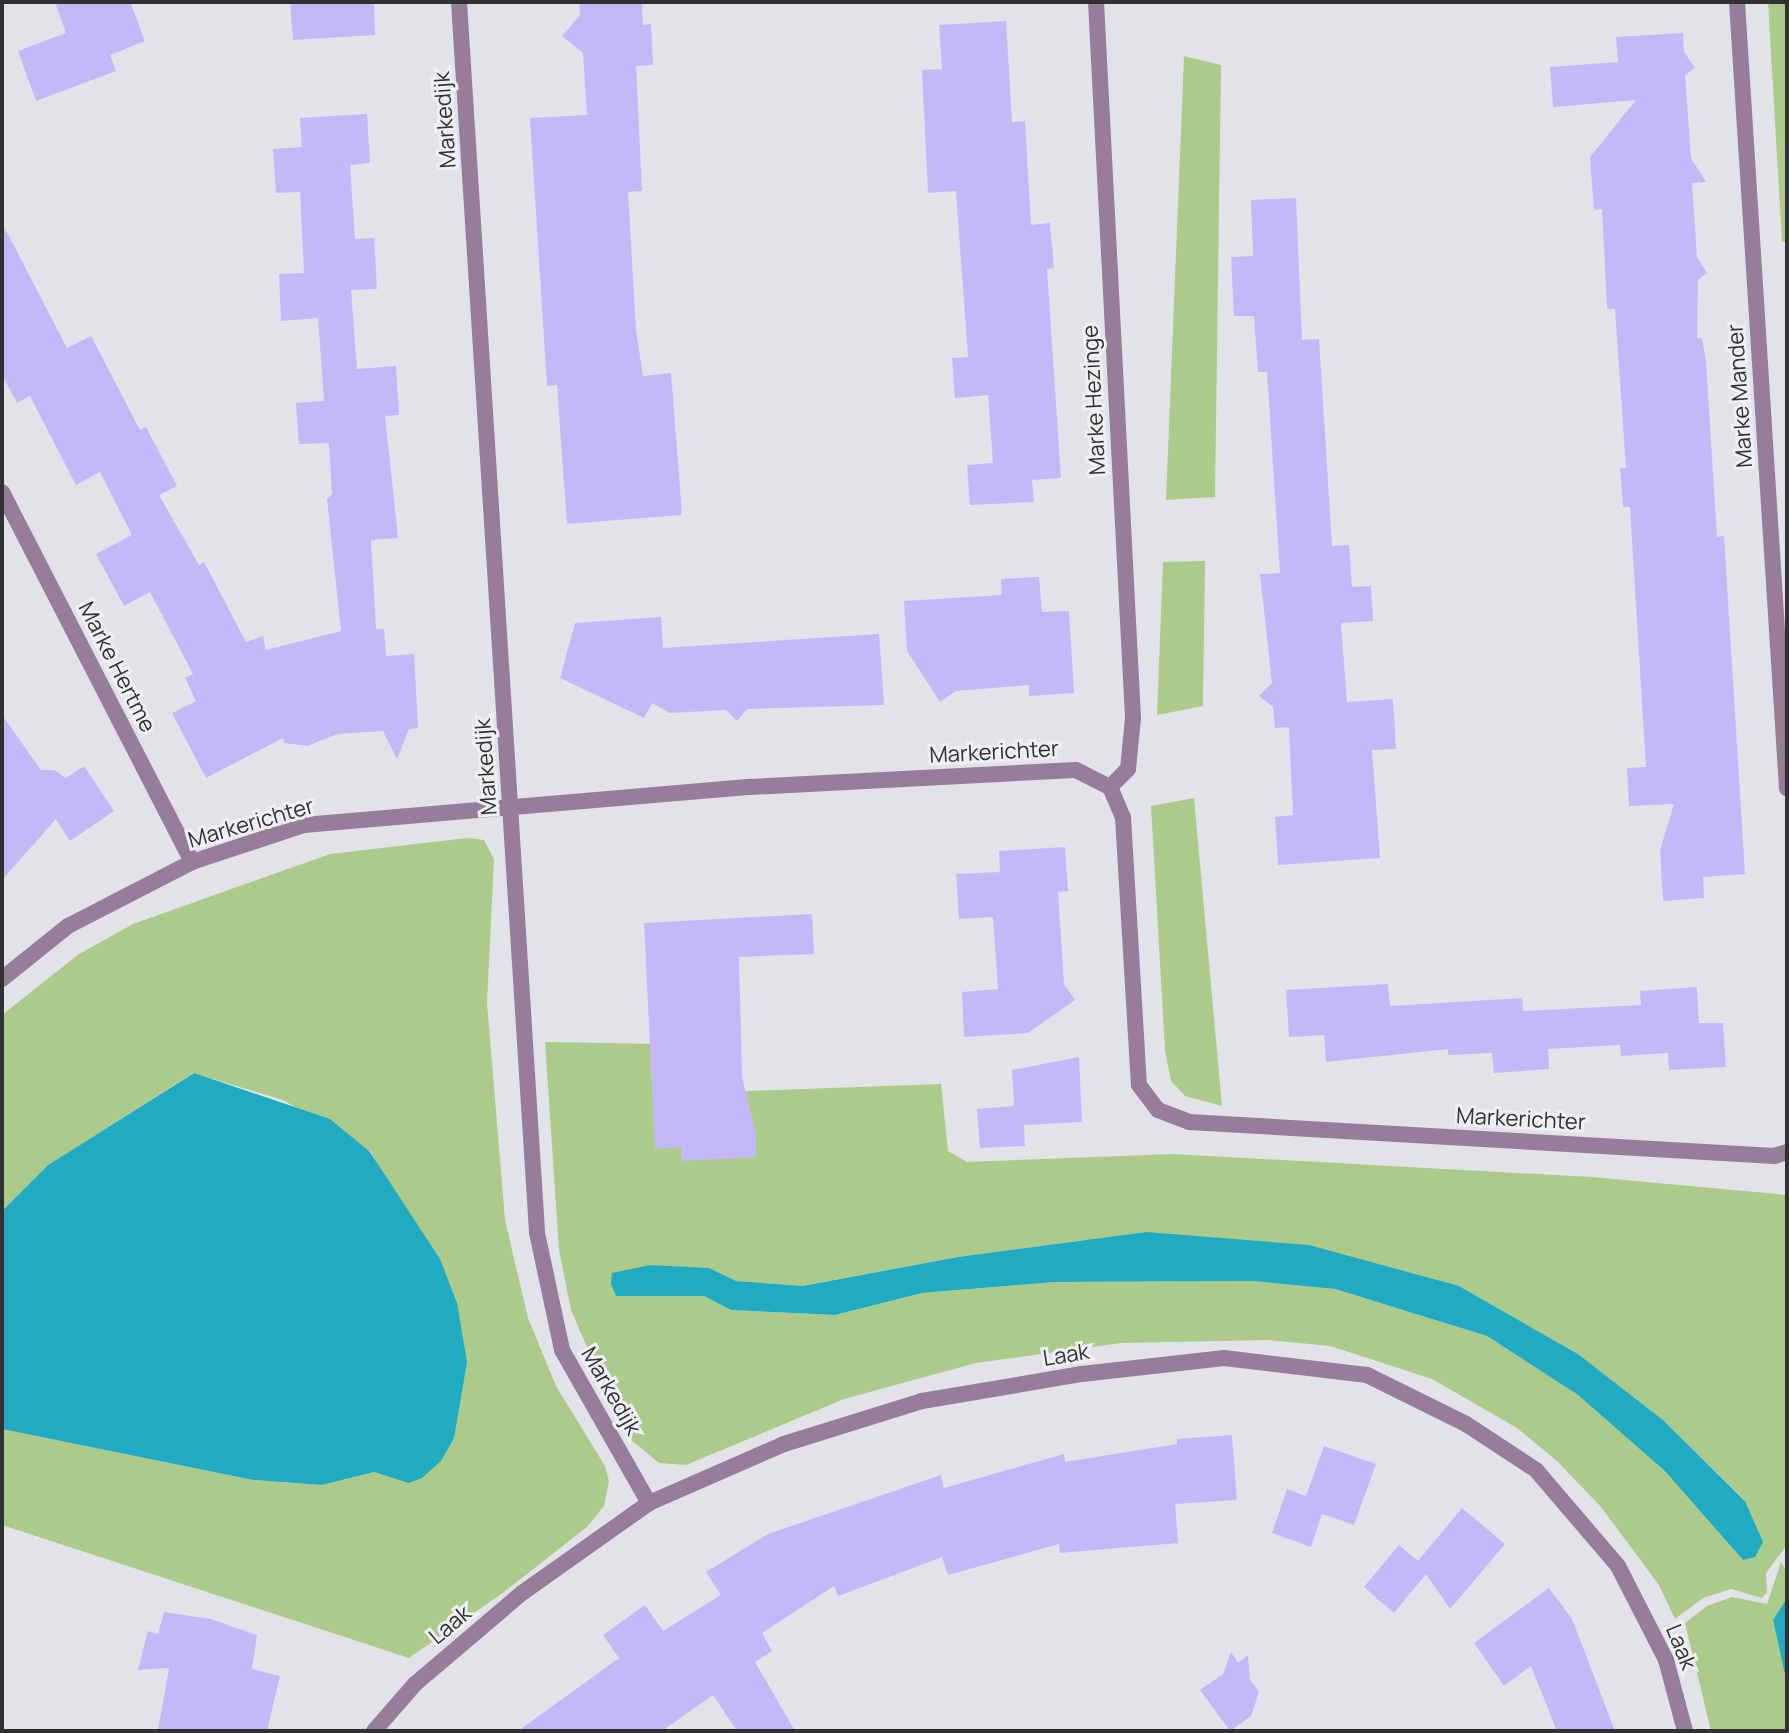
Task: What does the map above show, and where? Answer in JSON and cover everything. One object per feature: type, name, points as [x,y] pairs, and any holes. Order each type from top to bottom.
[{"type":"street","name":"Markedijk","points":[[459,2],[537,1233],[562,1350],[649,1503]]},
{"type":"street","name":"Marke Hezinge","points":[[1096,2],[1133,718],[1128,769],[1110,787]]},
{"type":"street","name":"Marke Mander","points":[[1737,2],[1787,788]]},
{"type":"street","name":"Marke Hertme","points":[[2,492],[192,862]]},
{"type":"street","name":"Markerichter","points":[[2,979],[68,926],[192,862],[304,825],[509,805],[1076,770],[1110,787],[1123,817],[1139,1085],[1158,1110],[1189,1122],[1774,1156],[1787,1152]]},
{"type":"street","name":"Laak","points":[[374,1731],[415,1684],[522,1593],[649,1503],[784,1444],[937,1399],[1082,1374],[1224,1358],[1367,1375],[1466,1424],[1536,1470],[1618,1566],[1666,1660],[1685,1731]]},
{"type":"green space","points":[[1768,2],[1787,2],[1787,242],[1782,242]]},
{"type":"green space","points":[[1184,56],[1221,65],[1215,497],[1166,500]]},
{"type":"green space","points":[[1205,561],[1203,706],[1157,715],[1163,562]]},
{"type":"green space","points":[[1194,798],[1222,1106],[1185,1096],[1171,1081],[1165,1050],[1151,806]]},
{"type":"green space","points":[[467,838],[484,840],[494,859],[487,1003],[505,1220],[528,1318],[556,1386],[605,1466],[609,1481],[604,1506],[587,1527],[504,1592],[409,1658],[2,1525],[2,1429],[253,1480],[322,1485],[374,1472],[401,1478],[399,1201],[371,1152],[283,1100],[193,1073],[48,1165],[2,1211],[2,1015],[79,954],[133,924],[330,854]]},
{"type":"green space","points":[[545,1042],[718,1045],[721,1092],[941,1084],[948,1151],[967,1162],[1173,1154],[1592,1177],[1787,1195],[1787,1545],[1766,1573],[1767,1592],[1762,1598],[1731,1589],[1703,1598],[1675,1619],[1659,1585],[1601,1507],[1558,1462],[1517,1428],[1432,1379],[1330,1346],[1268,1340],[1121,1343],[976,1363],[844,1399],[686,1465],[659,1463],[625,1435],[571,1310],[559,1250]],"holes":[[[1146,1232],[1459,1286],[1578,1354],[1663,1420],[1745,1500],[1743,1560],[1666,1471],[1578,1395],[1487,1336],[1335,1289],[1253,1281],[1055,1282],[922,1293],[835,1315],[731,1310],[704,1296],[616,1296],[709,1268],[735,1281],[801,1286],[958,1257]]]},
{"type":"green space","points":[[1781,1562],[1787,1572],[1787,1598],[1773,1620],[1787,1684],[1787,1731],[1711,1731],[1685,1623],[1707,1606],[1732,1597],[1767,1604]]},
{"type":"water","points":[[194,1073],[330,1119],[370,1152],[440,1259],[457,1303],[467,1362],[454,1438],[441,1461],[422,1478],[409,1483],[374,1472],[322,1485],[253,1480],[2,1429],[2,1211],[48,1165]]},
{"type":"water","points":[[1146,1232],[1309,1245],[1459,1286],[1578,1354],[1663,1420],[1745,1501],[1763,1542],[1755,1557],[1743,1560],[1665,1471],[1578,1395],[1487,1336],[1335,1289],[1253,1281],[1055,1282],[922,1293],[835,1315],[731,1310],[704,1296],[616,1296],[611,1284],[612,1273],[650,1265],[709,1268],[736,1281],[802,1286],[958,1257]]},
{"type":"water","points":[[1787,1598],[1787,1684],[1773,1620]]},
{"type":"building","points":[[55,2],[130,2],[145,41],[110,55],[116,71],[36,101],[18,51],[66,33]]},
{"type":"building","points":[[290,2],[374,2],[375,35],[293,40]]},
{"type":"building","points":[[579,2],[642,2],[643,25],[651,24],[653,65],[636,66],[642,191],[628,192],[636,330],[643,376],[671,373],[682,515],[567,524],[557,385],[547,386],[530,118],[587,115],[583,53],[562,36],[580,15]]},
{"type":"building","points":[[1006,21],[1012,122],[1025,121],[1031,225],[1050,223],[1054,268],[1047,269],[1061,478],[1032,480],[1034,502],[970,505],[967,465],[993,463],[988,395],[955,398],[952,358],[968,357],[956,191],[928,193],[922,70],[942,69],[939,25]]},
{"type":"building","points":[[1683,33],[1684,52],[1695,68],[1685,75],[1691,158],[1706,182],[1692,183],[1697,257],[1707,273],[1698,280],[1697,338],[1702,338],[1706,362],[1717,537],[1724,536],[1745,874],[1703,877],[1704,898],[1663,901],[1660,850],[1674,804],[1629,806],[1627,768],[1646,767],[1630,507],[1623,507],[1620,468],[1626,468],[1615,309],[1607,309],[1602,209],[1594,210],[1590,157],[1636,100],[1553,107],[1550,67],[1618,62],[1616,37]]},
{"type":"building","points":[[367,114],[370,163],[350,165],[355,239],[374,238],[377,289],[351,290],[357,369],[396,366],[399,415],[385,416],[398,538],[371,540],[376,629],[384,629],[386,656],[414,654],[418,728],[409,729],[397,759],[383,731],[338,734],[307,746],[284,743],[283,738],[206,778],[172,713],[196,701],[185,678],[193,674],[150,592],[124,606],[96,554],[132,535],[100,472],[76,485],[30,396],[17,403],[2,375],[2,223],[67,348],[91,336],[140,430],[146,427],[177,486],[159,495],[199,565],[204,562],[246,642],[263,636],[266,650],[341,631],[327,499],[332,494],[329,443],[299,444],[296,403],[324,401],[318,318],[281,321],[279,274],[304,273],[300,192],[276,193],[273,149],[302,147],[300,118]]},
{"type":"building","points":[[1296,198],[1302,340],[1319,339],[1332,546],[1349,545],[1352,587],[1371,586],[1373,621],[1341,623],[1347,702],[1393,699],[1396,749],[1372,750],[1380,858],[1278,865],[1275,817],[1293,815],[1289,727],[1275,728],[1273,707],[1259,696],[1272,683],[1260,574],[1280,573],[1267,372],[1258,372],[1254,316],[1234,316],[1231,257],[1253,256],[1251,200]]},
{"type":"building","points":[[1039,577],[1042,612],[1069,611],[1074,693],[1029,696],[1029,685],[956,691],[940,702],[907,651],[904,601],[1002,595],[1001,579]]},
{"type":"building","points":[[661,617],[663,648],[879,634],[884,705],[747,709],[737,721],[726,710],[670,713],[652,703],[644,718],[560,678],[575,623]]},
{"type":"building","points":[[2,715],[41,770],[54,770],[66,778],[84,766],[114,811],[70,841],[56,819],[2,880]]},
{"type":"building","points":[[1065,847],[1068,891],[1058,892],[1064,984],[1075,1000],[1028,1033],[964,1037],[962,992],[998,989],[993,917],[959,919],[956,874],[1000,872],[999,851]]},
{"type":"building","points":[[812,914],[814,954],[739,957],[742,1077],[756,1134],[756,1157],[681,1161],[682,1147],[655,1149],[644,923]]},
{"type":"building","points":[[1388,984],[1390,1006],[1522,998],[1523,1011],[1641,1005],[1640,991],[1697,987],[1699,1023],[1723,1023],[1726,1067],[1669,1070],[1668,1053],[1621,1056],[1620,1045],[1548,1049],[1549,1069],[1494,1073],[1492,1053],[1448,1055],[1448,1049],[1326,1062],[1324,1035],[1289,1037],[1286,990]]},
{"type":"building","points":[[1079,1057],[1082,1122],[1024,1125],[1025,1146],[980,1148],[977,1109],[1014,1106],[1012,1070]]},
{"type":"building","points":[[1232,1435],[1237,1500],[1175,1504],[1178,1543],[1060,1553],[1059,1544],[948,1575],[942,1557],[838,1596],[834,1586],[762,1633],[772,1651],[755,1662],[795,1731],[737,1731],[713,1695],[662,1731],[518,1731],[619,1658],[603,1635],[645,1605],[663,1631],[721,1595],[706,1572],[768,1534],[941,1475],[944,1488],[1064,1454],[1065,1462],[1177,1444],[1177,1439]]},
{"type":"building","points":[[1324,1446],[1376,1464],[1354,1525],[1322,1514],[1311,1547],[1272,1533],[1287,1489],[1306,1496]]},
{"type":"building","points":[[1462,1508],[1505,1544],[1450,1609],[1426,1574],[1394,1613],[1364,1587],[1399,1545],[1418,1561]]},
{"type":"building","points":[[1549,1588],[1572,1619],[1615,1731],[1557,1731],[1531,1666],[1504,1686],[1474,1643]]},
{"type":"building","points":[[164,1612],[211,1619],[257,1635],[252,1669],[280,1676],[267,1731],[158,1731],[169,1668],[138,1670],[148,1631],[158,1634]]},
{"type":"building","points":[[1231,1652],[1238,1663],[1248,1655],[1250,1680],[1259,1692],[1251,1716],[1230,1731],[1200,1690],[1223,1674]]}]
